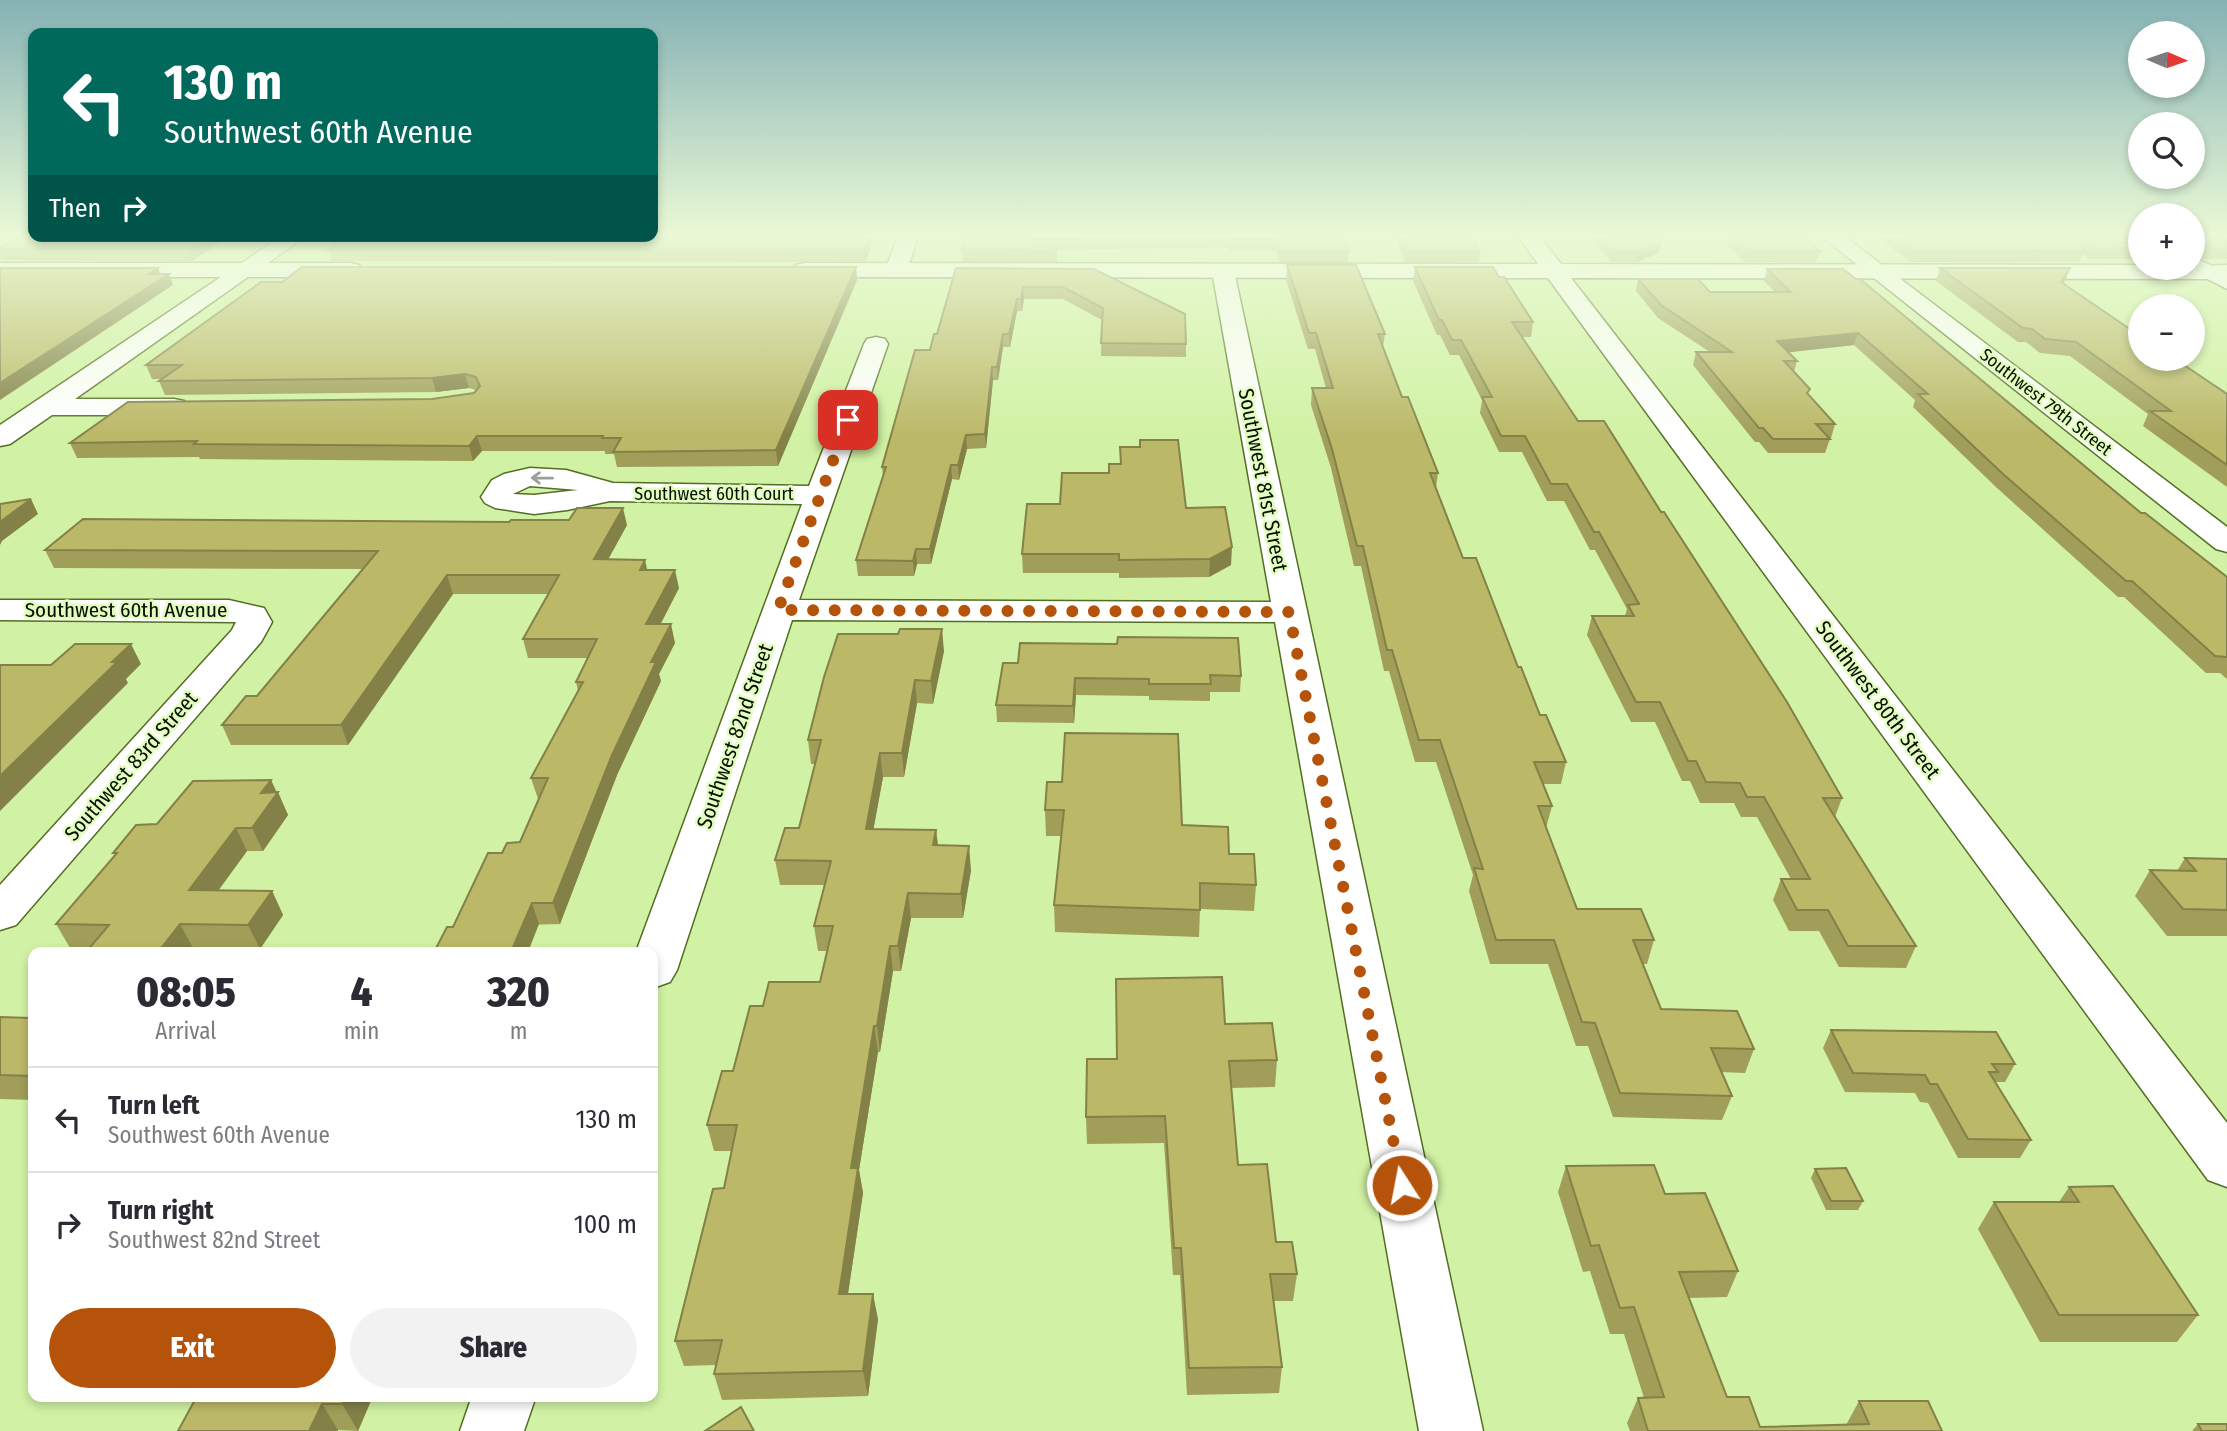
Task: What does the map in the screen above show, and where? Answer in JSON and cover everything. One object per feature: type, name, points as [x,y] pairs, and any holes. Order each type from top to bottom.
[{"type":"street","points":[[0,438],[199,303]]},
{"type":"street","name":"Southwest 81st Street","points":[[1229,303],[1451,1431]]},
{"type":"street","name":"Southwest 80th Street","points":[[1579,303],[2227,1164]]},
{"type":"street","name":"Southwest 79th Street","points":[[1918,303],[2227,542]]},
{"type":"street","name":"Southwest 82nd Street","points":[[658,956],[778,610],[876,344]]},
{"type":"street","points":[[45,407],[193,406]]},
{"type":"street","name":"Southwest 60th Court","points":[[608,492],[820,495]]},
{"type":"street","name":"Southwest 60th Avenue","points":[[0,610],[229,610],[252,615]]},
{"type":"street","points":[[778,610],[1289,612]]},
{"type":"street","name":"Southwest 83rd Street","points":[[0,915],[248,634],[254,622],[252,615]]},
{"type":"street","points":[[492,1431],[502,1402]]},
{"type":"building","points":[[0,303],[124,303],[0,383]]},
{"type":"building","points":[[232,303],[840,303],[776,450],[613,452],[621,438],[602,438],[603,436],[477,436],[469,446],[194,444],[197,441],[70,443],[128,402],[432,399],[474,393],[480,386],[476,377],[465,374],[432,378],[159,381],[182,365],[146,365]]},
{"type":"building","points":[[946,303],[1016,303],[1009,334],[1003,334],[997,367],[992,367],[985,434],[966,435],[958,465],[951,465],[930,549],[916,549],[913,561],[856,560],[886,467],[882,467],[915,350],[930,350],[934,334],[937,334]]},
{"type":"building","points":[[1093,303],[1162,303],[1185,314],[1186,344],[1101,343],[1103,308]]},
{"type":"building","points":[[1299,303],[1372,303],[1385,334],[1378,334],[1402,397],[1408,397],[1438,473],[1430,473],[1463,558],[1476,558],[1518,667],[1521,667],[1540,715],[1546,715],[1566,762],[1534,762],[1552,806],[1538,806],[1577,909],[1641,909],[1654,940],[1633,940],[1661,1009],[1737,1011],[1754,1049],[1711,1048],[1732,1096],[1620,1093],[1595,1023],[1582,1022],[1554,940],[1496,940],[1474,868],[1483,869],[1440,740],[1419,740],[1392,650],[1387,650],[1363,546],[1357,546],[1332,449],[1312,388],[1333,388],[1316,333],[1309,333]]},
{"type":"building","points":[[1431,303],[1521,303],[1533,322],[1512,322],[1578,421],[1604,421],[1787,702],[1842,798],[1823,798],[1916,946],[1848,946],[1828,910],[1797,910],[1781,879],[1810,879],[1764,797],[1747,797],[1740,783],[1706,782],[1696,761],[1688,761],[1660,702],[1636,702],[1592,616],[1634,616],[1628,605],[1639,604],[1599,532],[1594,532],[1567,484],[1551,484],[1525,436],[1501,436],[1482,397],[1492,397],[1461,340],[1452,340],[1442,320],[1439,320]]},
{"type":"building","points":[[1659,303],[1889,303],[2141,513],[2145,513],[2227,577],[2227,657],[2215,656],[2132,581],[2126,581],[2003,474],[1918,394],[1928,394],[1858,333],[1777,341],[1797,361],[1784,361],[1810,389],[1807,393],[1835,424],[1816,424],[1830,439],[1773,439],[1763,428],[1759,428],[1696,352],[1732,352]]},
{"type":"building","points":[[1988,303],[2091,303],[2128,328],[2128,371],[2193,371],[2227,394],[2227,465],[2150,411],[2171,411],[2076,342],[2045,339],[2032,329],[2023,328]]},
{"type":"building","points":[[1140,440],[1178,440],[1186,508],[1225,507],[1232,547],[1210,559],[1119,560],[1119,554],[1022,554],[1027,504],[1060,504],[1062,473],[1109,473],[1109,464],[1121,464],[1120,447],[1140,447]]},
{"type":"building","points":[[31,499],[0,522],[0,504]]},
{"type":"building","points":[[577,508],[623,508],[594,559],[645,560],[640,570],[675,570],[646,624],[671,624],[651,662],[656,662],[612,755],[553,903],[532,903],[513,947],[437,947],[447,927],[453,927],[488,853],[502,853],[507,843],[520,842],[548,778],[531,778],[583,682],[576,682],[597,639],[523,639],[559,575],[447,575],[341,725],[222,725],[246,696],[257,696],[378,551],[45,550],[83,519],[509,522],[569,520]]},
{"type":"building","points":[[900,629],[942,629],[931,681],[915,680],[902,753],[880,753],[866,829],[936,830],[933,845],[969,846],[961,894],[908,893],[898,946],[890,946],[851,1168],[858,1168],[839,1294],[873,1294],[863,1371],[714,1374],[722,1340],[675,1341],[713,1189],[724,1188],[737,1125],[707,1125],[722,1071],[733,1071],[750,1006],[763,1006],[769,982],[820,982],[833,926],[814,926],[831,861],[775,860],[785,828],[799,828],[821,740],[808,740],[838,634],[898,634]]},
{"type":"building","points":[[1118,637],[1238,638],[1241,676],[1210,675],[1211,684],[1149,684],[1149,679],[1075,678],[1073,706],[996,705],[1003,663],[1018,663],[1020,643],[1117,644]]},
{"type":"building","points":[[75,644],[131,644],[112,662],[117,662],[0,776],[0,665],[51,665]]},
{"type":"building","points":[[1065,733],[1178,734],[1182,825],[1228,827],[1229,854],[1254,854],[1256,885],[1200,883],[1200,910],[1054,905],[1064,810],[1045,810],[1047,782],[1062,782]]},
{"type":"building","points":[[271,780],[261,793],[278,792],[252,828],[236,828],[189,890],[272,891],[248,925],[180,924],[162,947],[90,947],[109,925],[56,924],[117,853],[113,853],[136,825],[157,824],[193,781]]},
{"type":"building","points":[[2185,858],[2227,859],[2227,910],[2183,909],[2150,870],[2196,871]]},
{"type":"building","points":[[1222,977],[1225,1024],[1272,1023],[1277,1060],[1229,1061],[1238,1165],[1267,1164],[1276,1242],[1292,1242],[1297,1274],[1270,1274],[1282,1367],[1189,1368],[1181,1248],[1174,1248],[1165,1116],[1086,1117],[1087,1059],[1117,1059],[1116,979]]},
{"type":"building","points":[[0,1017],[28,1018],[28,1076],[0,1075]]},
{"type":"building","points":[[1831,1030],[1996,1032],[2015,1064],[1992,1064],[1998,1072],[1989,1072],[2031,1140],[1968,1139],[1937,1084],[1930,1084],[1925,1075],[1853,1073]]},
{"type":"building","points":[[1654,1165],[1665,1194],[1705,1193],[1738,1271],[1679,1272],[1727,1397],[1749,1397],[1760,1427],[1869,1424],[1859,1401],[1928,1401],[1942,1431],[1648,1431],[1638,1398],[1664,1397],[1634,1307],[1620,1308],[1599,1245],[1591,1246],[1566,1166]]},
{"type":"building","points":[[1846,1168],[1863,1201],[1831,1201],[1815,1169]]},
{"type":"building","points":[[2113,1186],[2198,1315],[2059,1315],[1994,1202],[2079,1202],[2069,1187]]},
{"type":"building","points":[[194,1402],[343,1402],[322,1404],[309,1431],[178,1431]]},
{"type":"building","points":[[741,1407],[754,1431],[705,1431]]},
{"type":"building","points":[[2198,1424],[2227,1424],[2227,1431],[2202,1431]]},
{"type":"route","points":[[848,420],[778,610],[1289,612],[1402,1185]]}]
